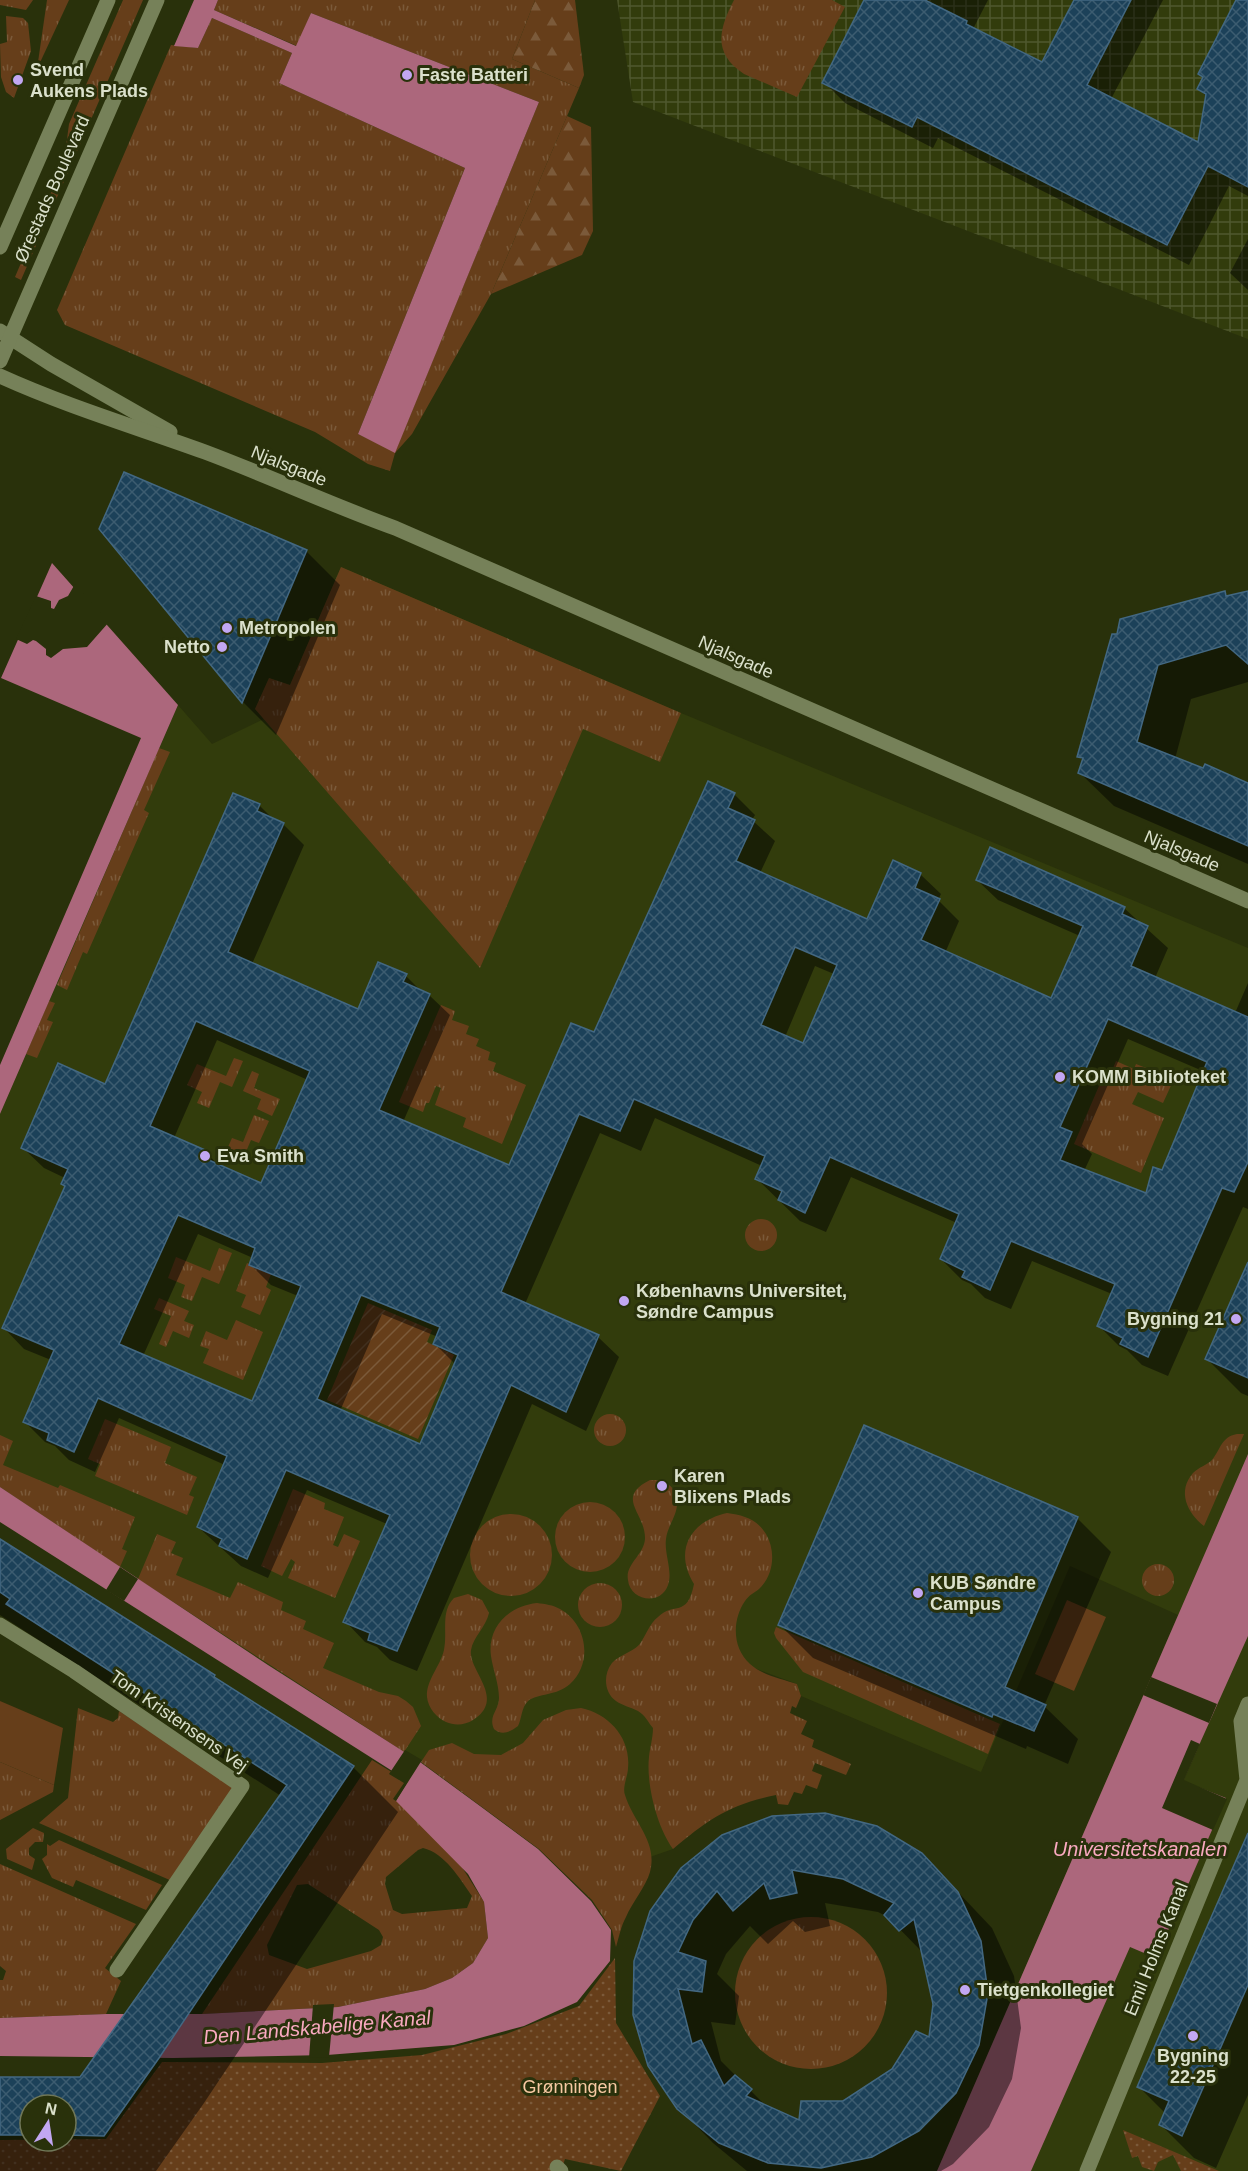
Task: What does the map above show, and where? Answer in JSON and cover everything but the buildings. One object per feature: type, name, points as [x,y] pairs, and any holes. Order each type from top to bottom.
[{"type":"street","name":"Ørestads Boulevard","points":[[0,247],[108,0]]},
{"type":"street","name":"Ørestads Boulevard","points":[[0,361],[3,332],[18,317],[156,0]]},
{"type":"street","name":"Njalsgade","points":[[3,332],[51,364],[207,453]]},
{"type":"street","name":"Njalsgade","points":[[0,376],[38,394],[207,453],[350,512],[395,528],[1248,901]]},
{"type":"street","name":"Tom Kristensens Vej","points":[[0,1625],[74,1671],[242,1786],[117,1970]]},
{"type":"street","name":"Emil Holms Kanal","points":[[1087,2171],[1246,1780],[1241,1721],[1248,1704]]},
{"type":"shaded area","points":[[617,0],[1248,0],[1248,339],[633,102]]},
{"type":"shaded area","name":"Københavns Universitet, Søndre Campus","points":[[341,567],[681,713],[1248,948],[1248,2171],[937,2171],[1178,1615],[1070,1566],[981,1772],[801,1696],[797,1684],[751,1667],[673,1849],[575,1883],[538,1848],[421,1762],[268,1665],[0,1487],[0,1114],[178,705],[212,744],[264,719],[255,709],[269,678],[290,685]]},
{"type":"green space","points":[[0,0],[33,0],[26,10],[0,5]]},
{"type":"green space","points":[[47,0],[69,0],[37,69]]},
{"type":"green space","points":[[123,0],[143,0],[21,280],[15,277],[64,162],[69,124]]},
{"type":"green space","points":[[218,0],[535,0],[512,59],[579,88],[491,294],[412,434],[395,453],[390,471],[368,464],[315,432],[65,325],[57,310],[171,45],[198,48],[212,18],[292,53],[279,83],[465,168],[358,434],[395,452],[539,102],[311,13],[297,46],[214,10]]},
{"type":"green space","points":[[535,0],[575,0],[584,75],[579,88],[512,59]]},
{"type":"green space","points":[[734,0],[832,0],[845,7],[797,97],[744,74],[727,58],[721,40],[722,31]]},
{"type":"green space","points":[[6,16],[23,18],[28,23],[31,51],[14,98],[6,92],[1,77],[0,44],[7,42]]},
{"type":"green space","points":[[567,116],[591,127],[593,231],[582,255],[491,294]]},
{"type":"green space","points":[[341,567],[681,713],[660,762],[583,729],[480,968],[255,709],[269,678],[290,685]]},
{"type":"green space","points":[[159,748],[170,752],[144,810],[149,813],[87,954],[83,952],[67,990],[57,985]]},
{"type":"green space","points":[[49,1001],[55,1003],[47,1020],[53,1022],[37,1058],[26,1054]]},
{"type":"green space","points":[[441,1005],[455,1011],[452,1020],[469,1026],[466,1034],[479,1039],[476,1046],[490,1052],[488,1060],[496,1063],[493,1071],[526,1085],[502,1144],[463,1127],[466,1118],[435,1105],[441,1088],[436,1086],[423,1112],[399,1102]]},
{"type":"green space","points":[[234,1058],[243,1061],[232,1087],[220,1082],[209,1108],[197,1103],[202,1092],[187,1085],[197,1064],[226,1076]]},
{"type":"green space","points":[[1116,1061],[1134,1069],[1136,1064],[1174,1079],[1163,1103],[1138,1092],[1132,1104],[1164,1118],[1141,1173],[1074,1144],[1102,1079],[1115,1084],[1119,1076],[1111,1073]]},
{"type":"green space","points":[[252,1071],[259,1074],[254,1088],[280,1099],[272,1116],[257,1109],[261,1099],[243,1091]]},
{"type":"green space","points":[[254,1115],[269,1121],[259,1143],[251,1140],[242,1161],[225,1154],[232,1138],[243,1142]]},
{"type":"green space","points":[[761,1219],[772,1224],[777,1235],[772,1246],[761,1251],[750,1246],[745,1235],[750,1224]]},
{"type":"green space","points":[[219,1248],[232,1253],[219,1284],[202,1277],[192,1301],[181,1297],[185,1285],[168,1278],[176,1257],[210,1271]]},
{"type":"green space","points":[[247,1263],[271,1274],[266,1287],[271,1290],[260,1315],[241,1307],[246,1295],[236,1291]]},
{"type":"green space","points":[[159,1298],[189,1311],[184,1321],[194,1325],[189,1338],[173,1331],[166,1347],[159,1344],[171,1316],[154,1309]]},
{"type":"green space","points":[[368,1303],[432,1330],[427,1342],[454,1355],[418,1439],[327,1400]]},
{"type":"green space","points":[[236,1320],[263,1332],[243,1380],[203,1363],[209,1349],[200,1346],[206,1331],[227,1340]]},
{"type":"green space","points":[[610,1414],[621,1419],[626,1430],[621,1441],[610,1446],[599,1441],[594,1430],[599,1419]]},
{"type":"green space","points":[[105,1419],[171,1447],[165,1463],[197,1477],[189,1495],[194,1497],[187,1515],[95,1476],[100,1464],[88,1459]]},
{"type":"green space","points":[[1244,1434],[1204,1526],[1193,1515],[1186,1501],[1188,1480],[1193,1473],[1212,1460],[1228,1438]]},
{"type":"green space","points":[[0,1435],[13,1441],[3,1465],[58,1488],[60,1485],[135,1517],[122,1549],[127,1551],[120,1567],[0,1487]]},
{"type":"green space","points":[[650,1480],[670,1485],[677,1498],[677,1504],[666,1539],[670,1574],[668,1585],[659,1596],[646,1598],[634,1593],[630,1587],[628,1574],[642,1550],[645,1539],[641,1521],[634,1506],[634,1493]]},
{"type":"green space","points":[[293,1489],[325,1503],[324,1509],[344,1517],[333,1545],[338,1547],[344,1534],[360,1541],[335,1598],[288,1578],[295,1562],[291,1559],[282,1576],[261,1566]]},
{"type":"green space","points":[[597,1502],[610,1508],[619,1517],[623,1523],[625,1537],[623,1551],[615,1562],[604,1570],[583,1572],[565,1562],[557,1551],[555,1530],[565,1512],[576,1504]]},
{"type":"green space","points":[[727,1513],[754,1521],[766,1534],[772,1555],[768,1577],[747,1599],[738,1617],[736,1634],[740,1650],[750,1664],[760,1671],[797,1684],[801,1696],[796,1708],[792,1706],[790,1713],[807,1721],[801,1734],[814,1740],[812,1747],[851,1764],[846,1775],[815,1763],[812,1771],[822,1775],[817,1789],[806,1785],[802,1794],[794,1792],[788,1805],[778,1804],[776,1795],[732,1808],[708,1822],[673,1849],[662,1829],[649,1780],[653,1728],[640,1713],[612,1698],[607,1688],[606,1678],[612,1663],[639,1645],[655,1620],[664,1612],[684,1606],[688,1602],[694,1584],[685,1560],[689,1539],[704,1523]]},
{"type":"green space","points":[[511,1514],[527,1517],[540,1526],[549,1539],[552,1555],[549,1571],[540,1584],[527,1593],[511,1596],[495,1593],[482,1584],[473,1571],[470,1555],[473,1539],[482,1526],[495,1517]]},
{"type":"green space","points":[[157,1534],[176,1542],[171,1553],[183,1558],[176,1575],[230,1598],[238,1582],[283,1602],[281,1610],[306,1621],[303,1629],[334,1643],[323,1668],[379,1692],[398,1696],[413,1707],[421,1726],[404,1752],[138,1579]]},
{"type":"green space","points":[[1158,1564],[1169,1569],[1174,1580],[1169,1591],[1158,1596],[1147,1591],[1142,1580],[1147,1569]]},
{"type":"green space","points":[[600,1583],[609,1584],[616,1589],[621,1596],[621,1614],[616,1621],[609,1626],[600,1627],[591,1626],[584,1621],[579,1614],[578,1605],[579,1596],[584,1589],[591,1584]]},
{"type":"green space","points":[[468,1594],[482,1600],[489,1613],[471,1650],[475,1667],[487,1694],[487,1703],[483,1712],[473,1720],[456,1724],[449,1723],[436,1715],[429,1705],[427,1691],[444,1650],[447,1610],[454,1598]]},
{"type":"green space","points":[[1067,1600],[1106,1617],[1074,1691],[1035,1674]]},
{"type":"green space","points":[[537,1603],[560,1609],[576,1624],[584,1644],[582,1665],[578,1675],[565,1688],[528,1701],[518,1726],[503,1733],[494,1729],[492,1724],[499,1698],[491,1656],[493,1636],[496,1627],[509,1613],[517,1608]]},
{"type":"green space","points":[[776,1627],[1000,1724],[988,1754],[803,1672],[776,1638],[774,1633]]},
{"type":"green space","points":[[0,1701],[63,1728],[54,1785],[0,1762]]},
{"type":"green space","points":[[78,1708],[113,1722],[118,1718],[119,1711],[235,1788],[172,1881],[39,1823],[68,1798]]},
{"type":"green space","points":[[581,1708],[601,1716],[622,1737],[628,1757],[625,1795],[651,1851],[650,1872],[624,1920],[616,1947],[612,1930],[592,1900],[539,1849],[421,1762],[429,1750],[452,1743],[474,1754],[501,1755],[523,1743],[543,1720],[566,1710]]},
{"type":"green space","points":[[372,1760],[408,1782],[484,1902],[488,1938],[473,1963],[452,1978],[425,1989],[338,2007],[202,2014]],"holes":[[[423,1848],[438,1855],[457,1875],[472,1896],[467,1908],[402,1914],[393,1910],[385,1884],[386,1877]],[[308,1884],[379,1930],[383,1937],[381,1945],[371,1951],[307,1969],[269,1955],[267,1945],[297,1885]]]},
{"type":"green space","points":[[0,1762],[54,1785],[53,1792],[0,1820]]},
{"type":"green space","points":[[33,1828],[44,1833],[43,1842],[35,1842],[29,1848],[29,1855],[35,1859],[32,1870],[7,1859],[6,1849]]},
{"type":"green space","points":[[59,1840],[162,1885],[146,1910],[76,1880],[73,1887],[52,1878],[42,1859],[47,1855],[47,1844],[50,1846]]},
{"type":"green space","points":[[0,1864],[136,1924],[105,1968],[121,1981],[106,2014],[0,2018],[0,1980],[3,1980],[6,1971],[0,1966]]},
{"type":"green space","points":[[811,1917],[826,1918],[840,1923],[865,1939],[881,1964],[886,1978],[886,2008],[881,2022],[865,2047],[840,2063],[826,2068],[811,2069],[796,2068],[782,2063],[757,2047],[741,2022],[736,2008],[735,1993],[736,1978],[741,1964],[757,1939],[782,1923],[796,1918]]},
{"type":"green space","name":"Grønningen","points":[[615,1958],[616,2023],[660,2096],[621,2171],[565,2159],[561,2171],[0,2171],[0,2140],[18,2140],[18,2153],[78,2153],[78,2139],[106,2139],[162,2062],[322,2063],[422,2055],[506,2034],[579,2006]]},
{"type":"green space","points":[[1123,2130],[1219,2171],[1181,2171],[1173,2155],[1158,2162],[1154,2171],[1142,2167],[1138,2156],[1132,2158]]},
{"type":"water","points":[[194,0],[218,0],[214,10],[296,46],[311,13],[539,102],[395,453],[358,434],[465,168],[279,83],[292,53],[212,18],[198,48],[174,46]]},
{"type":"water","points":[[52,563],[178,705],[0,1114],[0,1065],[141,738],[1,678]]},
{"type":"water","name":"Universitetskanalen","points":[[1248,1454],[1248,1636],[1183,1781],[1226,1798],[1156,1958],[1130,1947],[1031,2171],[937,2171]]},
{"type":"water","name":"Den Landskabelige Kanal","points":[[0,1487],[268,1665],[420,1762],[538,1849],[591,1901],[611,1930],[610,1961],[577,2002],[524,2026],[454,2045],[327,2055],[173,2058],[0,2056],[0,2018],[106,2014],[202,2014],[338,2007],[425,1989],[452,1978],[473,1963],[488,1938],[484,1902],[468,1874],[396,1801],[408,1781],[0,1522]]},
{"type":"pier","points":[[75,584],[109,622],[87,647],[63,649],[51,658],[46,655],[46,649],[36,641],[33,640],[27,644],[16,639],[36,596],[51,601],[51,608],[54,609],[59,600],[68,596]]},
{"type":"pier","points":[[120,1567],[138,1579],[124,1601],[106,1590]]},
{"type":"pier","points":[[1151,1677],[1217,1704],[1209,1723],[1143,1695]]},
{"type":"pier","points":[[1191,1740],[1200,1744],[1184,1780],[1227,1799],[1213,1830],[1162,1808]]},
{"type":"pier","points":[[405,1750],[422,1760],[396,1801],[393,1799],[404,1783],[389,1774]]},
{"type":"pier","points":[[334,2004],[329,2057],[309,2058],[313,2005]]},
{"type":"place","name":"Faste Batteri","points":[[407,75]]},
{"type":"place","name":"Svend Aukens Plads","points":[[18,80]]},
{"type":"place","name":"Metropolen","points":[[227,628]]},
{"type":"place","name":"Netto","points":[[222,647]]},
{"type":"place","name":"KOMM Biblioteket","points":[[1060,1077]]},
{"type":"place","name":"Eva Smith","points":[[205,1156]]},
{"type":"place","name":"Københavns Universitet, Søndre Campus","points":[[624,1301]]},
{"type":"place","name":"Bygning 21","points":[[1236,1319]]},
{"type":"place","name":"Karen Blixens Plads","points":[[662,1486]]},
{"type":"place","name":"KUB Søndre Campus","points":[[918,1593]]},
{"type":"place","name":"Tietgenkollegiet","points":[[965,1990]]},
{"type":"place","name":"Bygning 22-25","points":[[1193,2036]]}]
